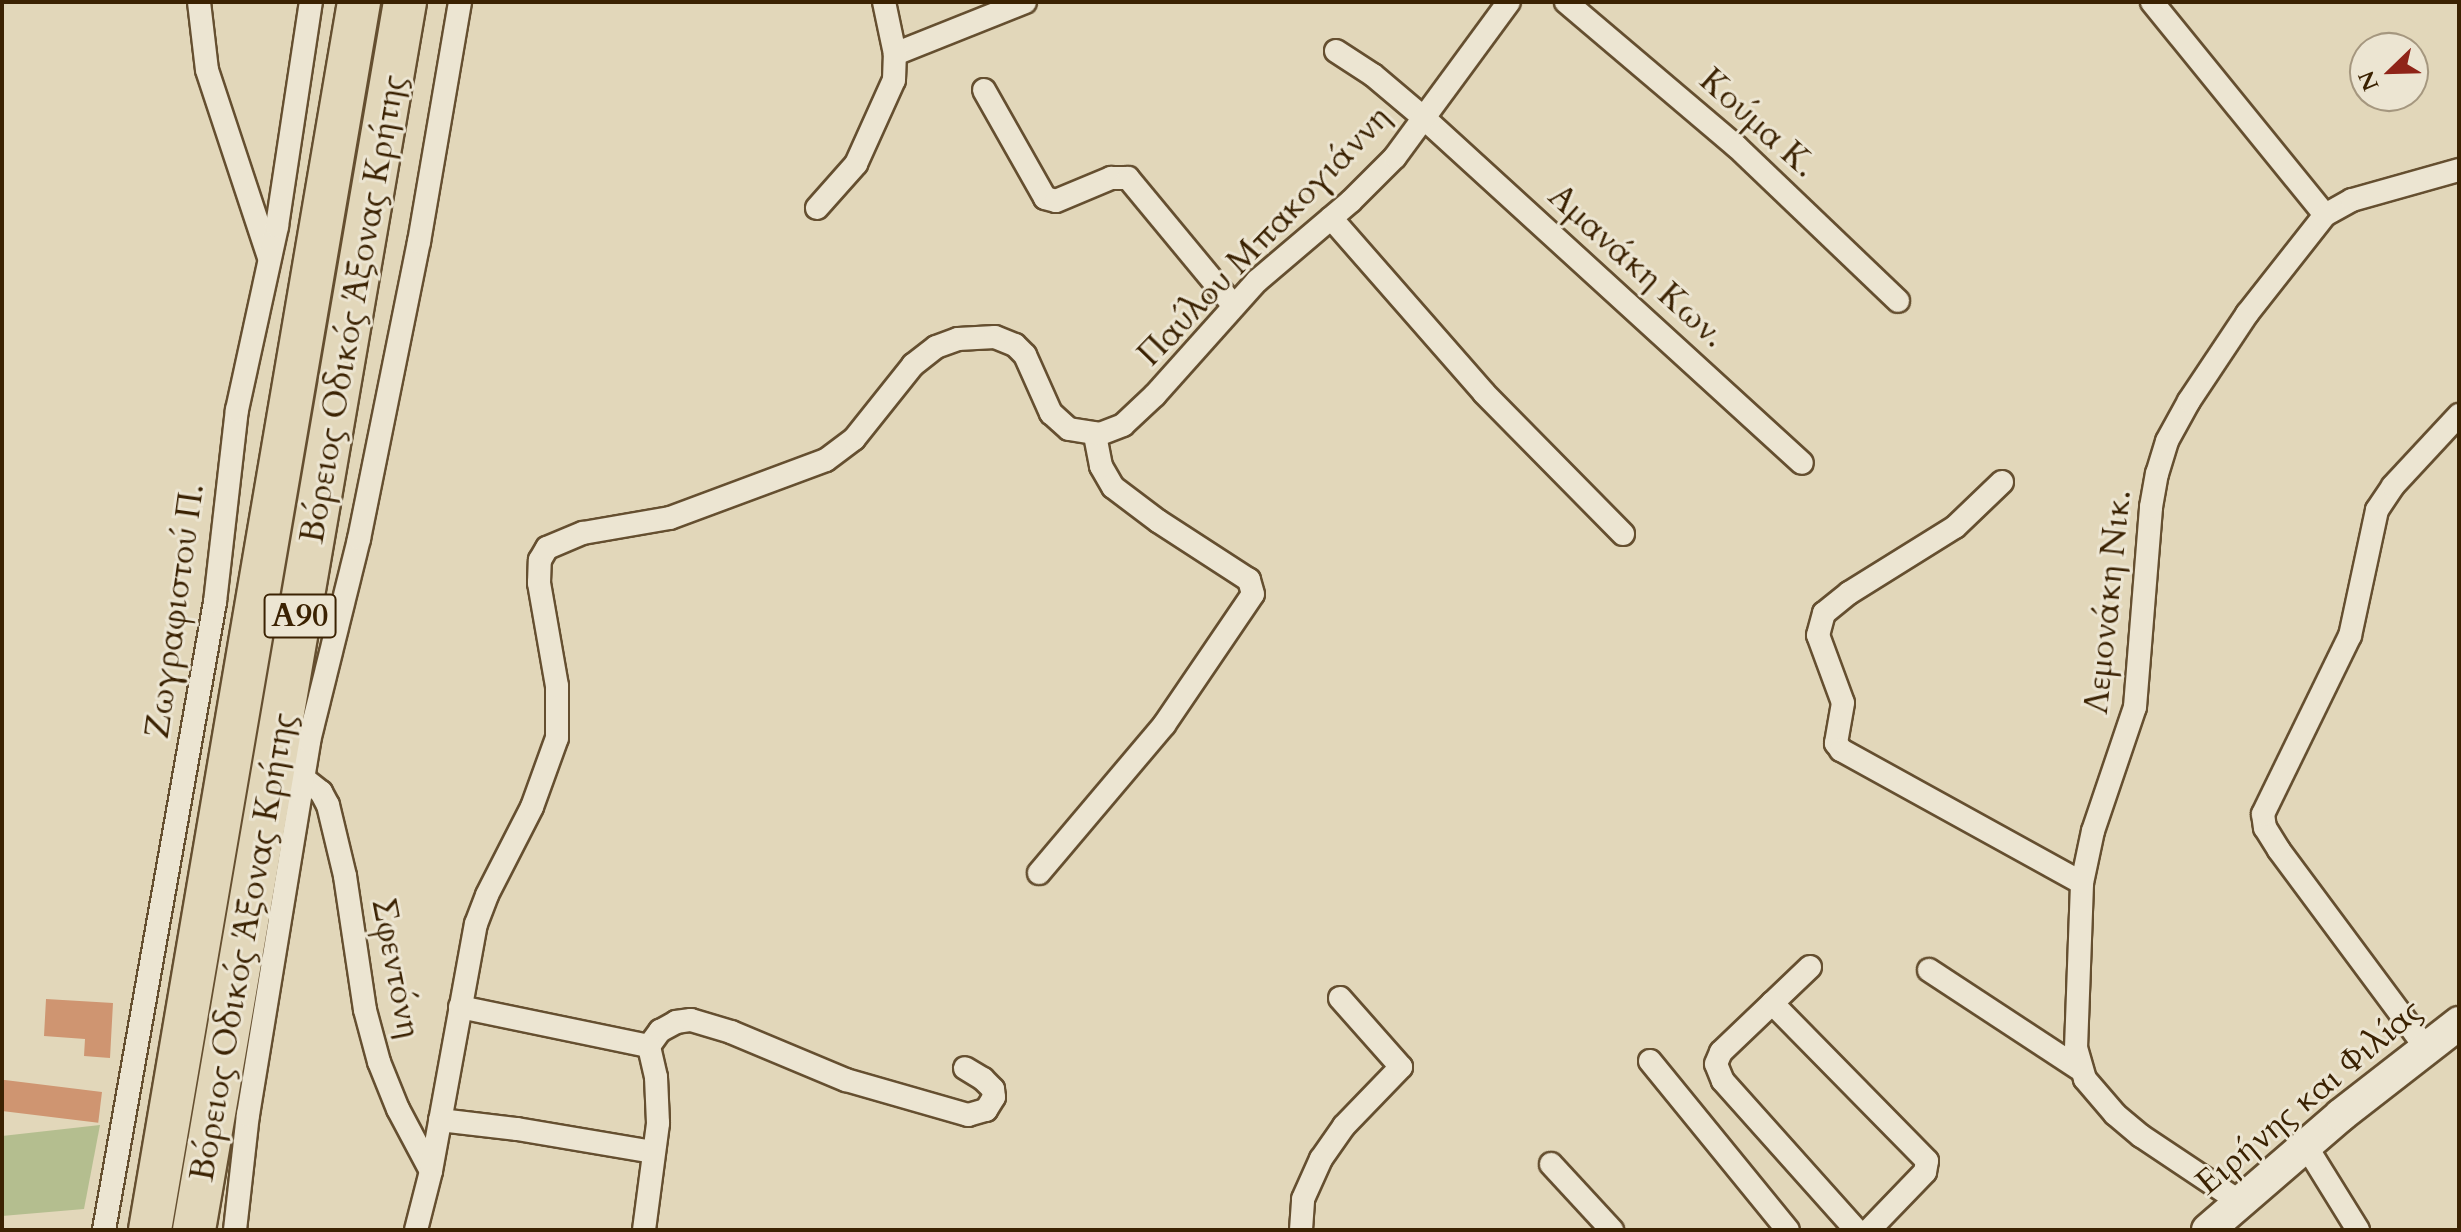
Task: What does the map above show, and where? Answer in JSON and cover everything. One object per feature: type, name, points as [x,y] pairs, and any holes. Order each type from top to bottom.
[{"type":"highway","name":"Βόρειος Οδικός Άξονας Κρήτης","points":[[150,1230],[359,2]]},
{"type":"highway","name":"Βόρειος Οδικός Άξονας Κρήτης","points":[[194,1230],[405,2]]},
{"type":"highway","points":[[121,1230],[147,1154],[168,1123]]},
{"type":"street","points":[[199,2],[213,95],[270,259]]},
{"type":"street","name":"Ζωγραφιστού Π.","points":[[104,1230],[224,604],[237,410],[270,259],[311,2]]},
{"type":"street","points":[[235,1230],[248,1115],[328,623],[359,539],[419,242],[460,2]]},
{"type":"street","points":[[817,208],[856,164],[891,89],[895,54],[884,2]]},
{"type":"street","points":[[895,54],[1025,2]]},
{"type":"street","name":"Παύλου Μπακογιάννη","points":[[1095,434],[1112,431],[1134,417],[1233,305],[1384,169],[1425,119],[1509,2]]},
{"type":"street","name":"Κούμα Κ.","points":[[1566,2],[1736,146],[1898,301]]},
{"type":"street","points":[[2152,2],[2325,215]]},
{"type":"street","name":"Αμανάκη Κων.","points":[[1336,51],[1373,75],[1425,119],[1802,463]]},
{"type":"street","points":[[984,90],[1045,198],[1056,201],[1111,178],[1128,178],[1233,305]]},
{"type":"street","name":"Λεμονάκη Νικ.","points":[[2223,1221],[2099,1099],[2081,1070],[2075,1032],[2082,883],[2093,831],[2135,707],[2151,507],[2167,441],[2189,401],[2247,314],[2325,215],[2352,200],[2459,170]]},
{"type":"street","points":[[1331,218],[1484,393],[1623,534]]},
{"type":"street","points":[[416,1230],[431,1171],[481,910],[532,807],[557,738],[557,686],[539,583],[540,560],[547,548],[577,534],[670,518],[832,456],[854,439],[913,365],[936,347],[958,339],[995,337],[1015,345],[1029,362],[1056,419],[1069,429],[1095,434],[1101,466],[1113,487],[1158,521],[1249,580],[1253,594],[1164,725],[1039,873]]},
{"type":"street","points":[[2426,1048],[2273,842],[2263,814],[2350,636],[2377,510],[2393,486],[2459,415]]},
{"type":"street","points":[[2002,482],[1966,518],[1936,541],[1849,593],[1824,613],[1818,635],[1843,703],[1836,743],[1841,750],[2082,883]]},
{"type":"street","name":"Σφεντόνη","points":[[303,778],[319,789],[328,805],[345,876],[365,1010],[379,1062],[398,1109],[431,1171]]},
{"type":"street","points":[[1810,967],[1718,1055],[1717,1071],[1856,1230]]},
{"type":"street","points":[[1929,970],[2081,1070]]},
{"type":"street","points":[[1301,1230],[1303,1199],[1321,1159],[1344,1126],[1401,1067],[1340,998]]},
{"type":"street","points":[[1772,1003],[1927,1161],[1925,1172],[1869,1230]]},
{"type":"street","points":[[460,1007],[649,1046]]},
{"type":"street","points":[[649,1046],[668,1026],[691,1020],[731,1032],[846,1080],[968,1115],[986,1110],[994,1097],[993,1089],[965,1068]]},
{"type":"street","name":"Ειρήνης και Φιλίας","points":[[2223,1221],[2306,1146],[2459,1023]]},
{"type":"street","points":[[644,1230],[658,1096],[649,1046]]},
{"type":"street","points":[[1650,1061],[1788,1230]]},
{"type":"street","points":[[440,1120],[653,1152]]},
{"type":"street","points":[[2306,1146],[2358,1230]]},
{"type":"street","points":[[1551,1164],[1612,1230]]},
{"type":"green space","points":[[100,1125],[84,1209],[2,1216],[2,1136]]},
{"type":"building","points":[[46,999],[113,1003],[110,1058],[84,1056],[85,1039],[44,1036]]},
{"type":"building","points":[[3,1080],[102,1092],[98,1123],[2,1111]]}]
